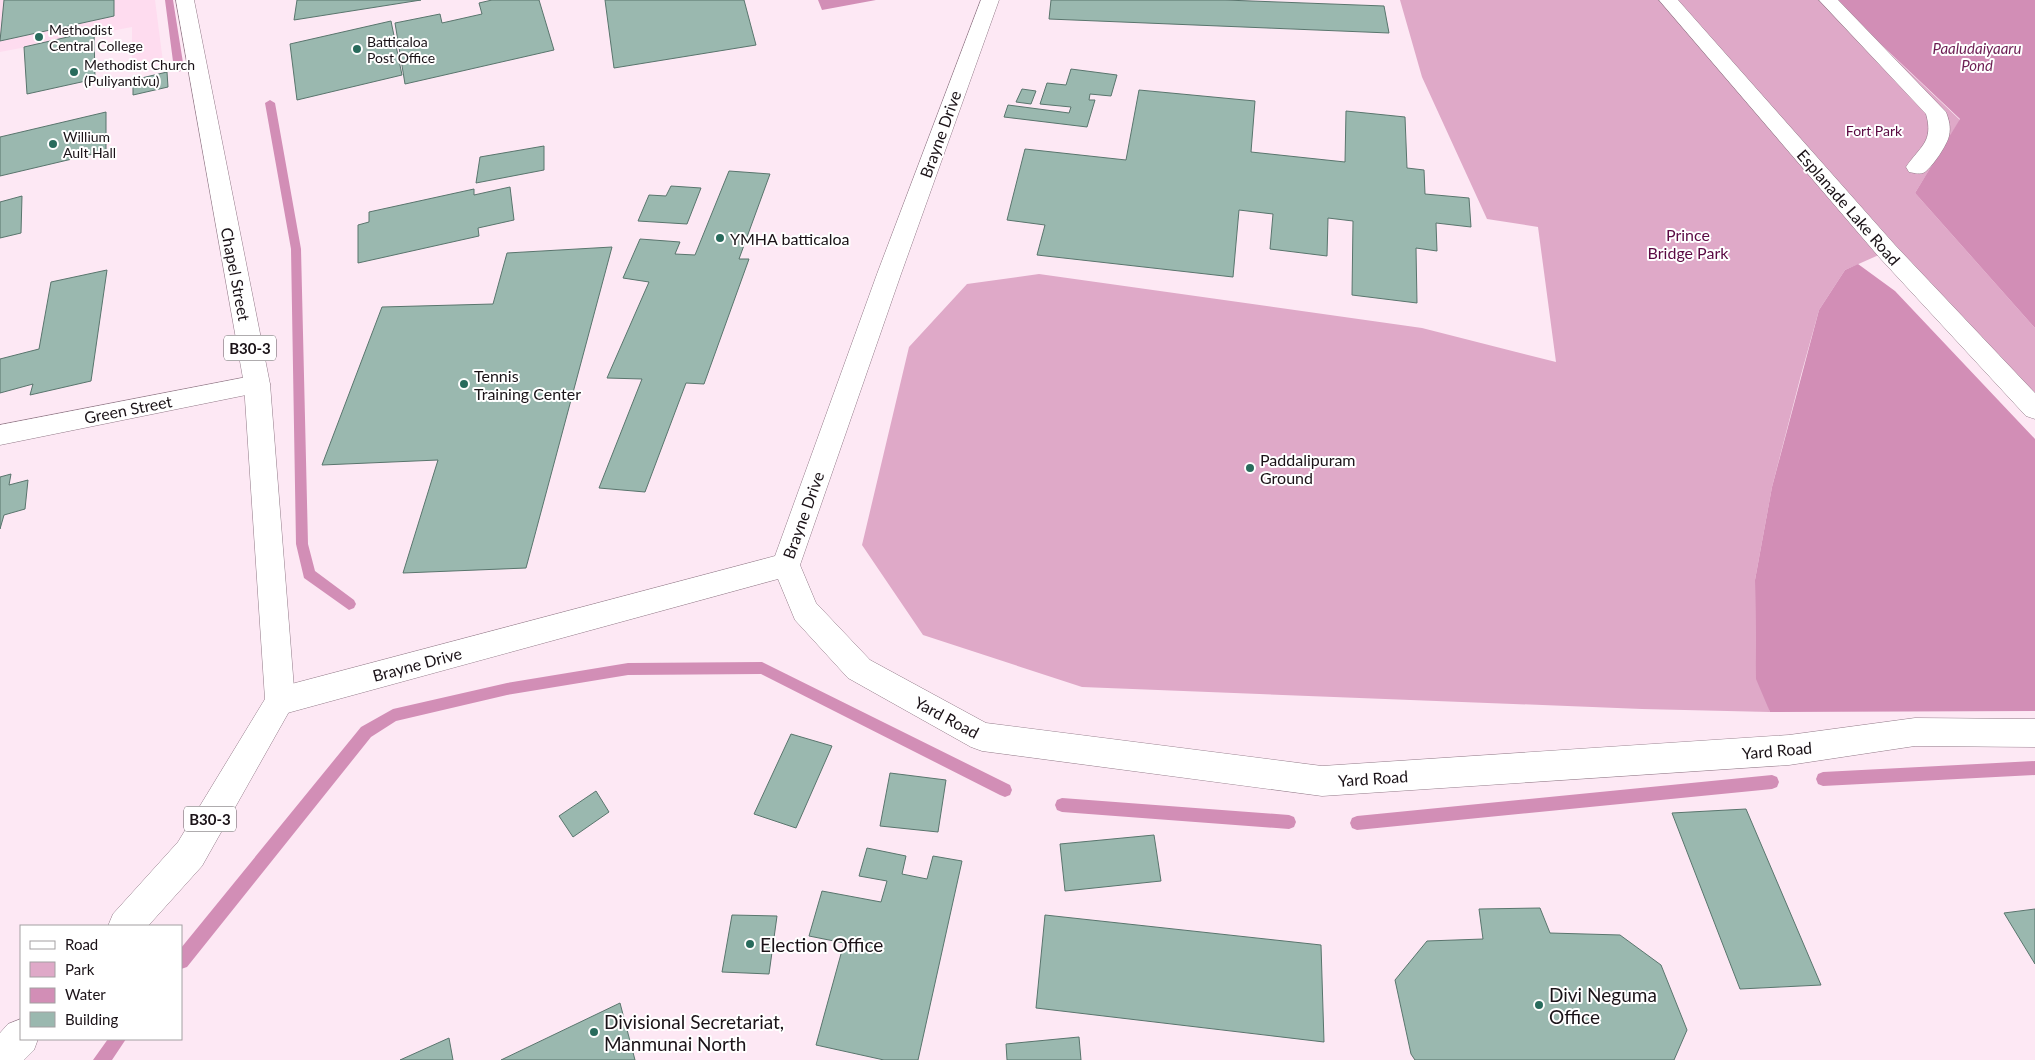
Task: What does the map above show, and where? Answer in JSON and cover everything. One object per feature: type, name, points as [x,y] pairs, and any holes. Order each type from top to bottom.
[{"type":"street","name":"Chapel Street","points":[[184,0],[257,384],[280,701]]},
{"type":"street","name":"Brayne Drive","points":[[280,701],[786,565],[889,274],[990,0]]},
{"type":"street","name":"Esplanade Lake Road","points":[[1668,0],[1887,250],[2035,409]]},
{"type":"street","points":[[1828,0],[1936,112],[1941,127],[1937,141],[1917,167]]},
{"type":"street","name":"Green Street","points":[[0,435],[257,384]]},
{"type":"street","name":"Yard Road","points":[[786,565],[806,611],[858,669],[982,737],[1001,740],[1322,781],[1789,750],[1915,732],[2035,733]]},
{"type":"street","name":"B30-3","points":[[126,925],[190,854],[280,701]]},
{"type":"street","points":[[0,1058],[20,1039]]},
{"type":"shaded area","name":"Methodist Central College","points":[[0,0],[155,0],[163,62],[132,69],[132,27],[0,52]]},
{"type":"green space","points":[[1400,0],[1834,0],[1960,120],[1915,193],[2035,328],[2035,403],[1890,250],[1845,270],[1819,310],[1772,487],[1755,580],[1756,664],[1770,712],[1642,709],[1082,687],[923,635],[862,545],[909,347],[967,284],[1039,274],[1422,328],[1556,362],[1538,227],[1487,219],[1422,77]]},
{"type":"water","points":[[818,0],[876,0],[822,10]]},
{"type":"water","name":"Paaludaiyaaru Pond","points":[[1834,0],[2035,0],[2035,328],[1915,193],[1960,119]]},
{"type":"water","points":[[1858,264],[1895,291],[2035,439],[2035,711],[1770,712],[1756,679],[1755,580],[1772,487],[1819,310],[1845,270]]},
{"type":"building","points":[[4,0],[114,0],[114,16],[0,41]]},
{"type":"building","points":[[297,0],[421,0],[294,20]]},
{"type":"building","points":[[492,0],[539,0],[554,50],[405,84],[395,23],[440,14],[442,23],[482,14],[479,3]]},
{"type":"building","points":[[605,0],[744,0],[756,45],[614,68]]},
{"type":"building","points":[[1051,0],[1225,0],[1384,6],[1389,33],[1049,19]]},
{"type":"building","points":[[391,21],[402,75],[297,100],[290,44]]},
{"type":"building","points":[[94,31],[95,79],[27,94],[24,47]]},
{"type":"building","points":[[1071,69],[1117,75],[1111,96],[1090,94],[1089,100],[1095,100],[1087,127],[1004,117],[1008,105],[1069,113],[1071,107],[1040,104],[1047,83],[1066,85]]},
{"type":"building","points":[[167,72],[168,87],[133,95],[133,80]]},
{"type":"building","points":[[1022,89],[1036,91],[1031,104],[1016,102]]},
{"type":"building","points":[[1139,90],[1255,101],[1251,152],[1345,162],[1346,111],[1405,117],[1407,168],[1424,170],[1425,194],[1469,198],[1471,227],[1436,223],[1437,251],[1416,248],[1417,303],[1352,295],[1353,221],[1328,218],[1327,256],[1270,249],[1273,214],[1239,210],[1233,277],[1037,255],[1045,225],[1007,220],[1025,149],[1126,160]]},
{"type":"building","name":"Willium Ault Hall","points":[[106,112],[106,151],[0,176],[0,137]]},
{"type":"building","points":[[544,146],[544,170],[476,183],[480,157]]},
{"type":"building","points":[[729,171],[770,174],[739,259],[749,259],[704,384],[686,383],[645,492],[599,488],[642,379],[607,378],[649,282],[623,278],[640,239],[680,242],[675,254],[695,255]]},
{"type":"building","points":[[671,186],[701,188],[687,224],[638,221],[649,195],[666,196]]},
{"type":"building","points":[[510,187],[514,220],[478,228],[479,236],[358,263],[358,225],[369,222],[369,212],[474,189],[474,195]]},
{"type":"building","points":[[22,196],[21,233],[0,238],[0,202]]},
{"type":"building","name":"Tennis Training Center","points":[[612,247],[526,568],[403,573],[438,460],[322,465],[382,307],[493,304],[507,253]]},
{"type":"building","points":[[107,270],[91,381],[30,395],[33,384],[0,393],[0,359],[39,349],[51,282]]},
{"type":"building","points":[[11,474],[9,485],[28,480],[25,509],[4,515],[0,529],[0,477]]},
{"type":"building","points":[[791,734],[832,746],[796,828],[754,814]]},
{"type":"building","points":[[890,773],[946,780],[938,832],[880,826]]},
{"type":"building","points":[[596,791],[609,812],[573,837],[559,816]]},
{"type":"building","points":[[1746,809],[1821,985],[1740,989],[1672,813]]},
{"type":"building","points":[[1154,835],[1161,881],[1065,891],[1060,844]]},
{"type":"building","points":[[867,848],[906,856],[902,874],[927,879],[933,856],[962,861],[918,1060],[884,1060],[816,1045],[844,943],[809,936],[822,891],[881,902],[887,881],[859,876]]},
{"type":"building","name":"Divi Neguma Office","points":[[1540,908],[1550,933],[1620,935],[1661,965],[1687,1030],[1674,1060],[1415,1060],[1411,1054],[1395,980],[1427,941],[1483,939],[1479,909]]},
{"type":"building","points":[[2035,909],[2035,964],[2004,913]]},
{"type":"building","name":"Election Office","points":[[732,915],[777,916],[769,974],[722,972]]},
{"type":"building","points":[[1045,915],[1321,945],[1324,1042],[1036,1008]]},
{"type":"building","name":"Divisional Secretariat, Manmunai North","points":[[620,1003],[635,1060],[501,1060]]},
{"type":"building","points":[[1079,1037],[1081,1060],[1007,1060],[1006,1044]]},
{"type":"building","points":[[449,1038],[453,1060],[400,1060]]},
{"type":"waterway","points":[[169,0],[179,69]]},
{"type":"waterway","points":[[270,103],[296,249],[302,544],[309,574],[349,604]]},
{"type":"waterway","points":[[182,960],[366,732],[393,715],[507,689],[628,669],[762,668],[1005,790]]},
{"type":"waterway","points":[[1823,779],[2035,768]]},
{"type":"waterway","points":[[1357,823],[1772,782]]},
{"type":"waterway","points":[[1062,805],[1289,822]]},
{"type":"waterway","points":[[101,1060],[117,1040]]},
{"type":"place","name":"Methodist Central College","points":[[39,37]]},
{"type":"place","name":"Batticaloa Post Office","points":[[357,49]]},
{"type":"place","name":"Methodist Church (Puliyantivu)","points":[[74,72]]},
{"type":"place","name":"Willium Ault Hall","points":[[53,144]]},
{"type":"place","name":"YMHA batticaloa","points":[[720,238]]},
{"type":"place","name":"Tennis Training Center","points":[[464,384]]},
{"type":"place","name":"Paddalipuram Ground","points":[[1250,468]]},
{"type":"place","name":"Election Office","points":[[750,944]]},
{"type":"place","name":"Divi Neguma Office","points":[[1539,1005]]},
{"type":"place","name":"Divisional Secretariat, Manmunai North","points":[[594,1032]]},
{"type":"park label","name":"Fort Park","points":[[1874,130]]},
{"type":"park label","name":"Prince Bridge Park","points":[[1688,243]]}]
